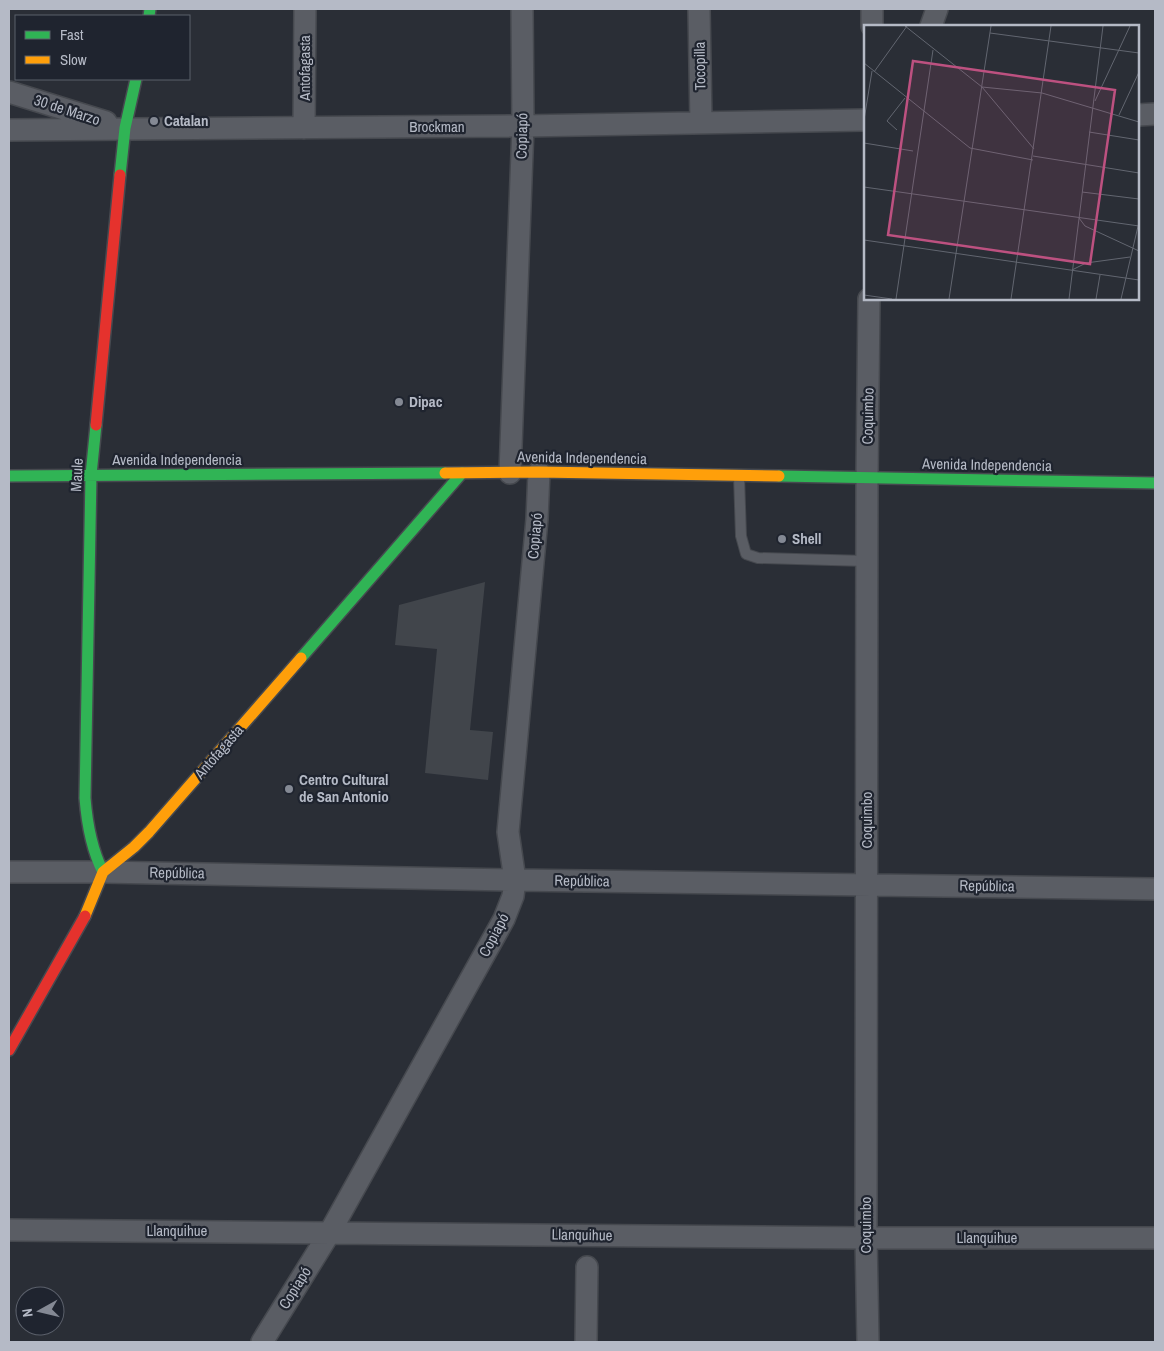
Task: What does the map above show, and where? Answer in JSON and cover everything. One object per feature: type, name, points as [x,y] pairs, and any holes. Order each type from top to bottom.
[{"type":"street","name":"Antofagasta","points":[[304,128],[305,9]]},
{"type":"street","name":"Copiapó","points":[[510,473],[523,126],[522,9]]},
{"type":"street","name":"Tocopilla","points":[[699,9],[700,123]]},
{"type":"street","points":[[872,9],[872,25]]},
{"type":"street","points":[[931,25],[936,9]]},
{"type":"street","name":"Maule","points":[[103,872],[90,842],[85,798],[91,475],[125,128],[136,80]]},
{"type":"street","name":"30 de Marzo","points":[[9,92],[125,128]]},
{"type":"street","points":[[1139,115],[1155,114]]},
{"type":"street","name":"Brockman","points":[[9,130],[523,126],[864,120]]},
{"type":"street","name":"Coquimbo","points":[[868,1342],[866,1238],[866,561],[869,300]]},
{"type":"street","name":"Copiapó","points":[[262,1342],[330,1232],[504,919],[513,896],[515,880],[508,832],[537,519],[539,472]]},
{"type":"street","name":"Avenida Independencia","points":[[9,476],[539,472],[1155,483]]},
{"type":"street","name":"Antofagasta","points":[[9,1050],[84,917],[103,872],[149,832],[462,473]]},
{"type":"street","name":"República","points":[[9,872],[1155,889]]},
{"type":"street","name":"Llanquihue","points":[[9,1230],[866,1238],[1155,1238]]},
{"type":"street","points":[[586,1342],[587,1267]]},
{"type":"lane","points":[[739,475],[741,536],[746,554],[758,558],[866,561]]},
{"type":"building","points":[[485,582],[470,730],[493,732],[488,780],[425,773],[437,649],[395,645],[399,605]]},
{"type":"traffic: fast","points":[[149,15],[150,9]]},
{"type":"traffic: fast","points":[[120,175],[125,128],[136,80]]},
{"type":"traffic: fast","points":[[96,425],[91,475],[85,798],[90,836],[103,872]]},
{"type":"traffic: fast","points":[[9,476],[445,473]]},
{"type":"traffic: fast","points":[[301,658],[462,473]]},
{"type":"traffic: fast","points":[[779,476],[1155,483]]},
{"type":"traffic: slow","points":[[445,473],[539,472],[779,476]]},
{"type":"traffic: slow","points":[[85,916],[103,872],[149,832],[301,658]]},
{"type":"traffic: jam","points":[[96,425],[120,175]]},
{"type":"traffic: jam","points":[[9,1050],[85,916]]},
{"type":"place","name":"Catalan","points":[[154,121]]},
{"type":"place","name":"Dipac","points":[[399,402]]},
{"type":"place","name":"Shell","points":[[782,539]]},
{"type":"place","name":"Centro Cultural de San Antonio","points":[[289,789]]}]
